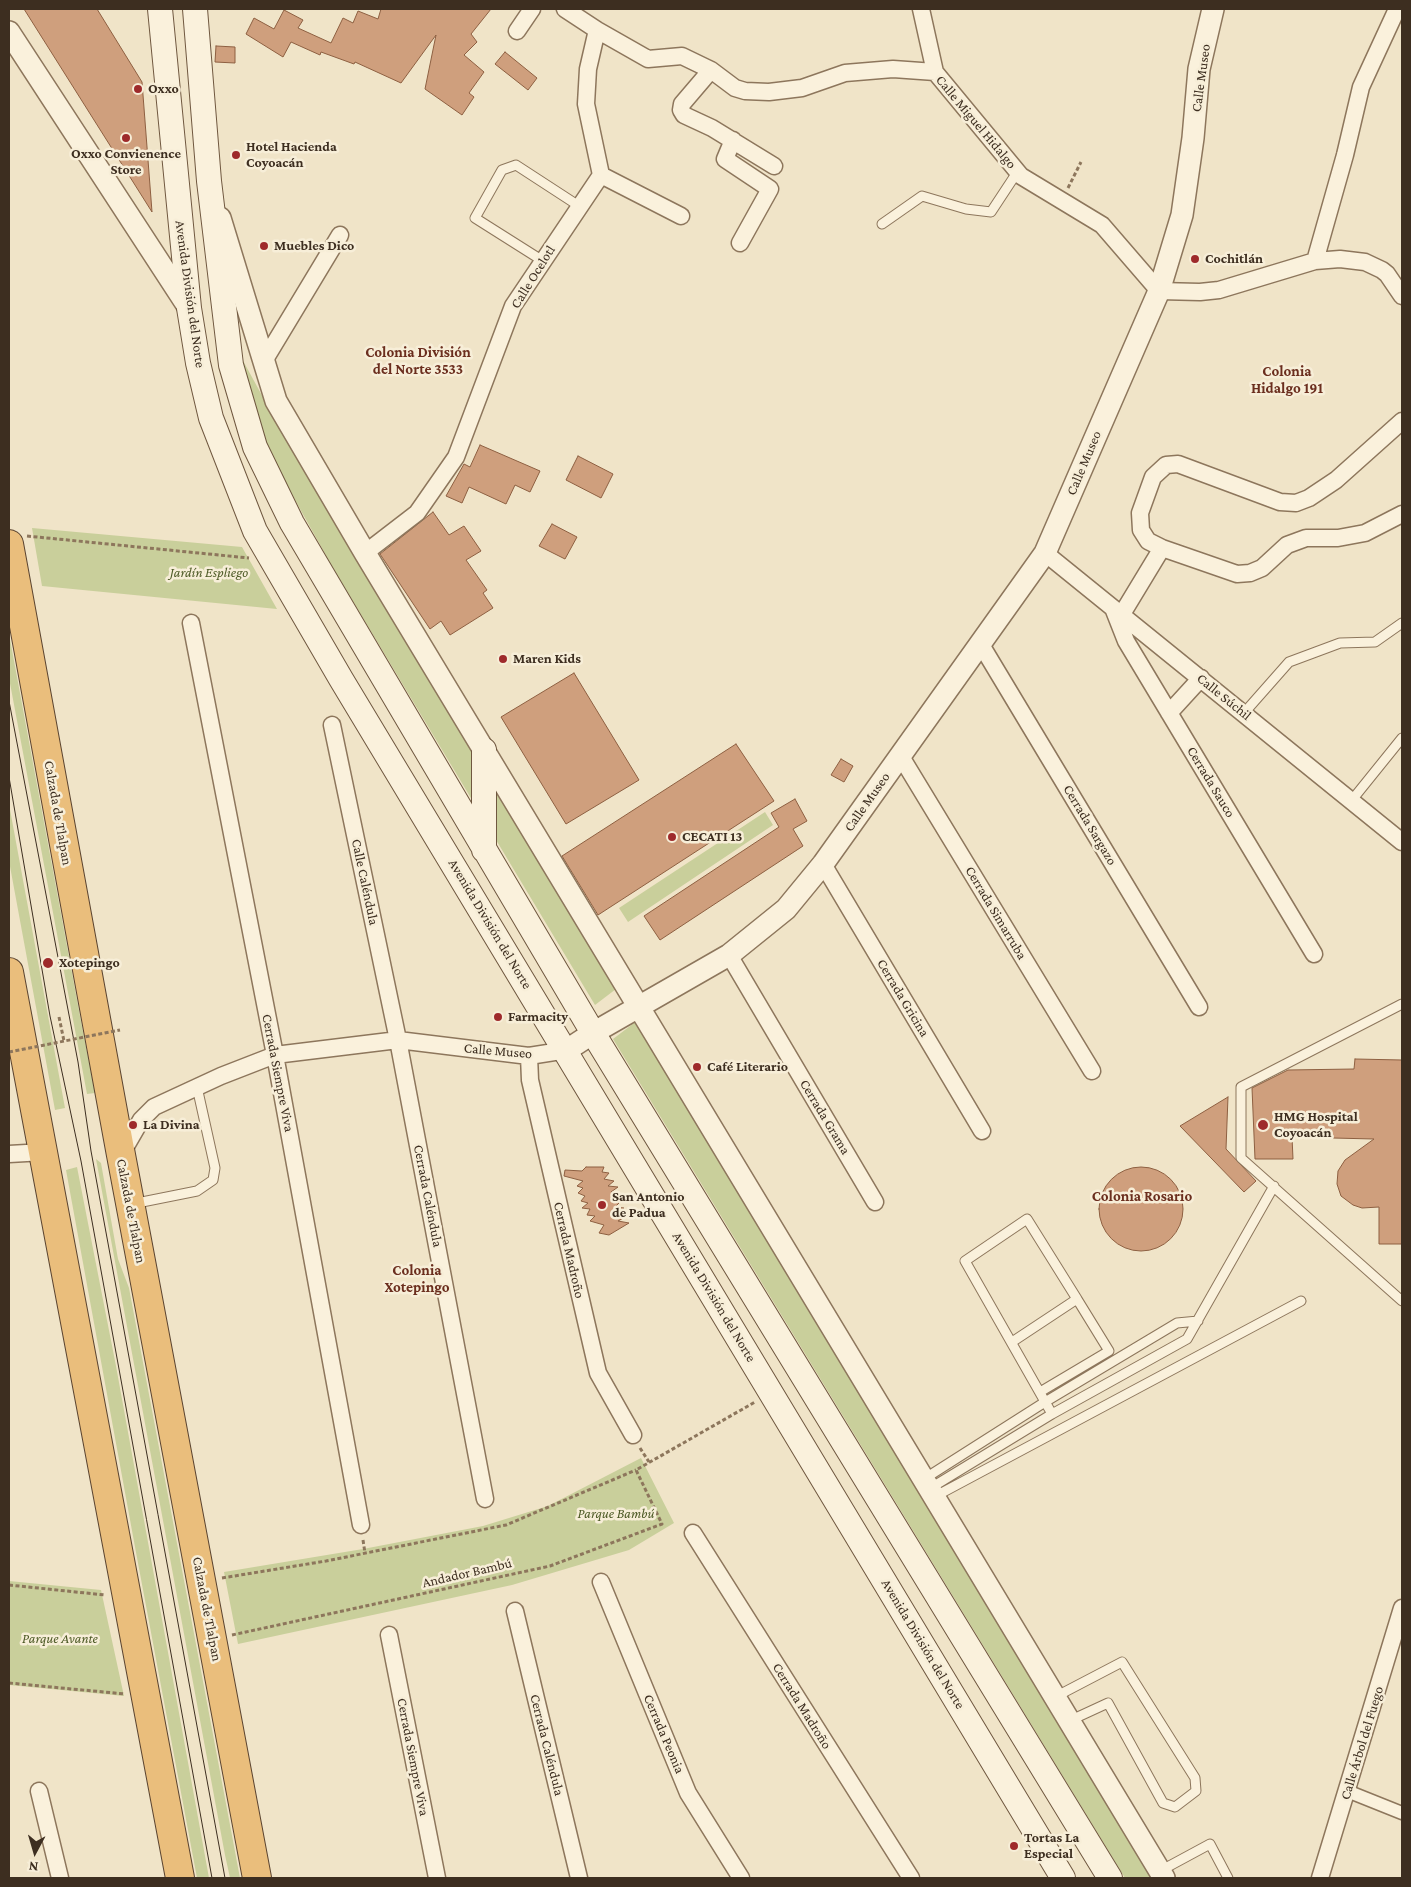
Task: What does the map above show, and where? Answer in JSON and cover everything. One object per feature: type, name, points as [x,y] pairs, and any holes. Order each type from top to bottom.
[{"type":"highway","name":"Calzada de Tlalpan","points":[[14,540],[120,1155],[257,1878]]},
{"type":"highway","points":[[9,972],[180,1878]]},
{"type":"main road","name":"Avenida División del Norte","points":[[160,9],[189,308],[198,363],[211,418],[244,505],[271,560],[1063,1878]]},
{"type":"main road","points":[[195,9],[209,181],[231,365],[255,447],[292,523],[593,1032],[1110,1878]]},
{"type":"main road","points":[[166,85],[174,73],[180,70],[196,74],[201,82]]},
{"type":"main road","points":[[484,750],[484,850]]},
{"type":"street","points":[[517,31],[532,9]]},
{"type":"street","name":"Calle Miguel Hidalgo","points":[[565,9],[596,30],[648,59],[682,56],[711,70],[734,88],[745,91],[769,92],[802,88],[845,73],[893,69],[935,72],[1018,171],[1102,225],[1159,291]]},
{"type":"street","points":[[921,9],[935,72]]},
{"type":"street","name":"Calle Museo","points":[[120,1155],[130,1136],[147,1113],[154,1107],[197,1087],[276,1055],[398,1040],[529,1056],[566,1050],[593,1032],[729,955],[786,909],[823,864],[1045,553],[1159,291],[1182,215],[1193,138],[1199,70],[1213,9]]},
{"type":"street","points":[[1315,261],[1345,155],[1361,87],[1397,9]]},
{"type":"street","points":[[596,30],[588,70],[586,104],[601,175],[681,216]]},
{"type":"street","points":[[9,32],[189,308]]},
{"type":"street","points":[[711,70],[682,104],[681,110],[684,115],[733,140],[774,166]]},
{"type":"street","points":[[733,140],[724,159],[770,189],[740,243]]},
{"type":"street","name":"Calle Ocelotl","points":[[365,552],[417,513],[456,457],[513,306],[601,175]]},
{"type":"street","points":[[209,181],[276,400],[365,552],[1162,1875]]},
{"type":"street","points":[[264,361],[340,236]]},
{"type":"street","points":[[1159,291],[1200,292],[1219,290],[1315,261],[1340,259],[1364,262],[1387,274],[1402,296]]},
{"type":"street","points":[[1402,422],[1336,480],[1309,498],[1296,503],[1280,502],[1178,464],[1166,465],[1153,477],[1140,513],[1141,530],[1148,541],[1162,548],[1237,574],[1250,573],[1262,568],[1287,545],[1300,540],[1306,538],[1338,538],[1365,533],[1402,514]]},
{"type":"street","points":[[1117,610],[1162,548]]},
{"type":"street","name":"Calle Súchil","points":[[1045,553],[1402,842]]},
{"type":"street","name":"Cerrada Sauco","points":[[1117,610],[1126,641],[1314,954]]},
{"type":"street","name":"Cerrada Siempre Viva","points":[[191,623],[276,1055],[361,1525]]},
{"type":"street","name":"Cerrada Sargazo","points":[[980,643],[1199,1007]]},
{"type":"street","points":[[1170,713],[1201,678]]},
{"type":"street","name":"Calle Caléndula","points":[[332,725],[398,1040]]},
{"type":"street","name":"Cerrada Simarruba","points":[[900,755],[1092,1071]]},
{"type":"street","name":"Cerrada Gricina","points":[[823,864],[982,1131]]},
{"type":"street","name":"Cerrada Grama","points":[[729,955],[875,1202]]},
{"type":"street","name":"Cerrada Caléndula","points":[[398,1040],[485,1499]]},
{"type":"street","name":"Cerrada Madroño","points":[[529,1056],[530,1080],[598,1373],[633,1436]]},
{"type":"street","points":[[9,1154],[44,1152]]},
{"type":"street","name":"Cerrada Madroño","points":[[693,1533],[911,1878]]},
{"type":"street","name":"Cerrada Peonia","points":[[601,1582],[688,1793],[741,1878]]},
{"type":"street","name":"Calle Árbol del Fuego","points":[[1320,1878],[1402,1608]]},
{"type":"street","name":"Cerrada Caléndula","points":[[515,1611],[579,1878]]},
{"type":"street","name":"Cerrada Siempre Viva","points":[[389,1635],[437,1878]]},
{"type":"street","points":[[39,1791],[60,1878]]},
{"type":"street","points":[[1347,1791],[1402,1813]]},
{"type":"lane","points":[[543,261],[475,218],[502,170],[516,166],[579,206]]},
{"type":"lane","points":[[882,224],[922,196],[966,209],[990,212],[1018,171]]},
{"type":"lane","points":[[1244,713],[1288,662],[1340,643],[1375,642],[1402,622]]},
{"type":"lane","points":[[1352,800],[1402,738]]},
{"type":"lane","points":[[1402,1004],[1241,1087],[1241,1158],[1402,1301]]},
{"type":"lane","points":[[130,1204],[197,1191],[213,1180],[215,1168],[197,1087]]},
{"type":"lane","points":[[929,1488],[1052,1414],[1187,1339],[1274,1186]]},
{"type":"lane","points":[[1040,1392],[1109,1350],[1027,1219],[965,1261],[1052,1414]]},
{"type":"lane","points":[[1012,1342],[1078,1300]]},
{"type":"lane","points":[[929,1488],[1301,1301]]},
{"type":"lane","points":[[929,1488],[1045,1402],[1177,1323],[1198,1321]]},
{"type":"lane","points":[[1055,1697],[1122,1662],[1195,1778],[1196,1791],[1175,1807],[1163,1803],[1108,1703],[1069,1721]]},
{"type":"lane","points":[[1162,1875],[1210,1844],[1228,1878]]},
{"type":"path","points":[[1069,186],[1081,162]]},
{"type":"path","points":[[14,540],[271,560]]},
{"type":"path","points":[[59,1017],[63,1039]]},
{"type":"path","points":[[9,1052],[63,1039],[120,1030]]},
{"type":"path","points":[[201,1581],[326,1561],[506,1525],[636,1470],[772,1393]]},
{"type":"path","name":"Andador Bambú","points":[[212,1639],[550,1566],[662,1524],[636,1470]]},
{"type":"path","points":[[9,1585],[128,1597]]},
{"type":"path","points":[[9,1683],[146,1696]]},
{"type":"green space","points":[[241,357],[289,445],[616,989],[595,1005],[333,568],[266,448]]},
{"type":"green space","name":"Jardín Espliego","points":[[32,528],[242,547],[277,609],[42,586]]},
{"type":"green space","points":[[9,634],[95,1093],[87,1094],[9,678]]},
{"type":"green space","points":[[9,804],[65,1108],[55,1110],[9,861]]},
{"type":"green space","points":[[765,812],[773,825],[628,922],[619,908]]},
{"type":"green space","points":[[638,1020],[1152,1878],[1125,1878],[613,1039]]},
{"type":"green space","points":[[96,1159],[101,1163],[118,1259],[129,1288],[240,1878],[230,1878],[225,1855]]},
{"type":"green space","points":[[77,1167],[116,1366],[209,1878],[197,1878],[135,1547],[66,1170]]},
{"type":"green space","name":"Parque Bambú","points":[[641,1458],[674,1523],[629,1550],[512,1585],[238,1644],[224,1572],[363,1549],[483,1526],[548,1506]]},
{"type":"green space","name":"Parque Avante","points":[[9,1581],[101,1590],[124,1696],[9,1685]]},
{"type":"building","name":"Oxxo Convienence Store","points":[[24,9],[97,9],[142,82],[152,212]]},
{"type":"building","points":[[381,9],[491,9],[471,34],[477,42],[464,55],[484,72],[469,93],[474,97],[462,115],[425,89],[436,35],[401,83],[355,62],[354,64],[321,52],[320,55],[291,42],[283,57],[246,34],[254,18],[274,29],[284,10],[303,20],[298,28],[331,43],[343,18],[353,23],[358,11],[378,19]]},
{"type":"building","points":[[216,46],[235,47],[235,63],[215,62]]},
{"type":"building","points":[[505,52],[537,78],[528,90],[495,64]]},
{"type":"building","points":[[480,445],[540,471],[530,492],[515,485],[506,504],[469,487],[462,503],[446,496],[464,464],[470,467]]},
{"type":"building","points":[[578,456],[613,474],[601,498],[566,480]]},
{"type":"building","points":[[433,512],[449,535],[464,526],[481,551],[466,560],[487,590],[483,593],[493,608],[450,635],[441,621],[430,629],[380,554]]},
{"type":"building","points":[[552,524],[577,537],[565,559],[539,546]]},
{"type":"building","points":[[574,673],[639,780],[566,824],[501,717]]},
{"type":"building","name":"CECATI 13","points":[[736,744],[774,801],[598,915],[562,856]]},
{"type":"building","points":[[841,759],[853,766],[844,782],[831,775]]},
{"type":"building","points":[[795,799],[807,821],[793,829],[803,846],[660,940],[644,916],[779,827],[771,813]]},
{"type":"building","points":[[1355,1059],[1402,1060],[1402,1244],[1379,1244],[1379,1207],[1362,1208],[1353,1205],[1341,1196],[1337,1184],[1338,1171],[1345,1160],[1374,1139],[1292,1137],[1293,1159],[1255,1159],[1252,1088],[1288,1070],[1354,1069]]},
{"type":"building","points":[[1228,1097],[1226,1149],[1256,1181],[1244,1192],[1180,1126]]},
{"type":"building","name":"San Antonio de Padua","points":[[586,1167],[604,1167],[602,1172],[609,1173],[604,1179],[614,1181],[608,1186],[618,1187],[611,1192],[619,1194],[613,1199],[622,1200],[615,1207],[624,1208],[617,1214],[627,1216],[618,1221],[629,1223],[609,1235],[599,1233],[604,1225],[590,1221],[595,1216],[587,1215],[590,1209],[582,1208],[588,1203],[581,1201],[585,1196],[578,1193],[583,1188],[577,1186],[583,1181],[564,1176],[565,1170],[582,1171]]},
{"type":"building","points":[[1133,1167],[1149,1167],[1165,1174],[1176,1185],[1183,1201],[1180,1225],[1171,1239],[1165,1244],[1149,1251],[1133,1251],[1117,1244],[1106,1233],[1099,1217],[1099,1201],[1106,1185],[1117,1174]]},
{"type":"tram line","points":[[9,701],[78,1062],[91,1151],[225,1878]]},
{"type":"tram line","points":[[9,777],[50,1016],[81,1161],[212,1878]]},
{"type":"place","name":"Oxxo","points":[[138,89]]},
{"type":"place","name":"Oxxo Convienence Store","points":[[126,138]]},
{"type":"place","name":"Hotel Hacienda Coyoacán","points":[[236,155]]},
{"type":"place","name":"Muebles Dico","points":[[264,246]]},
{"type":"place","name":"Cochitlán","points":[[1195,259]]},
{"type":"place","name":"Maren Kids","points":[[503,659]]},
{"type":"place","name":"CECATI 13","points":[[672,837]]},
{"type":"place","name":"Xotepingo","points":[[48,963]]},
{"type":"place","name":"Farmacity","points":[[498,1017]]},
{"type":"place","name":"Café Literario","points":[[697,1067]]},
{"type":"place","name":"La Divina","points":[[133,1125]]},
{"type":"place","name":"HMG Hospital Coyoacán","points":[[1263,1125]]},
{"type":"place","name":"San Antonio de Padua","points":[[602,1205]]},
{"type":"place","name":"Tortas La Especial","points":[[1014,1846]]},
{"type":"district","name":"Colonia División del Norte 3533","points":[[418,360]]},
{"type":"district","name":"Colonia Hidalgo 191","points":[[1287,380]]},
{"type":"district","name":"Colonia Rosario","points":[[1142,1196]]},
{"type":"district","name":"Colonia Xotepingo","points":[[417,1278]]}]
